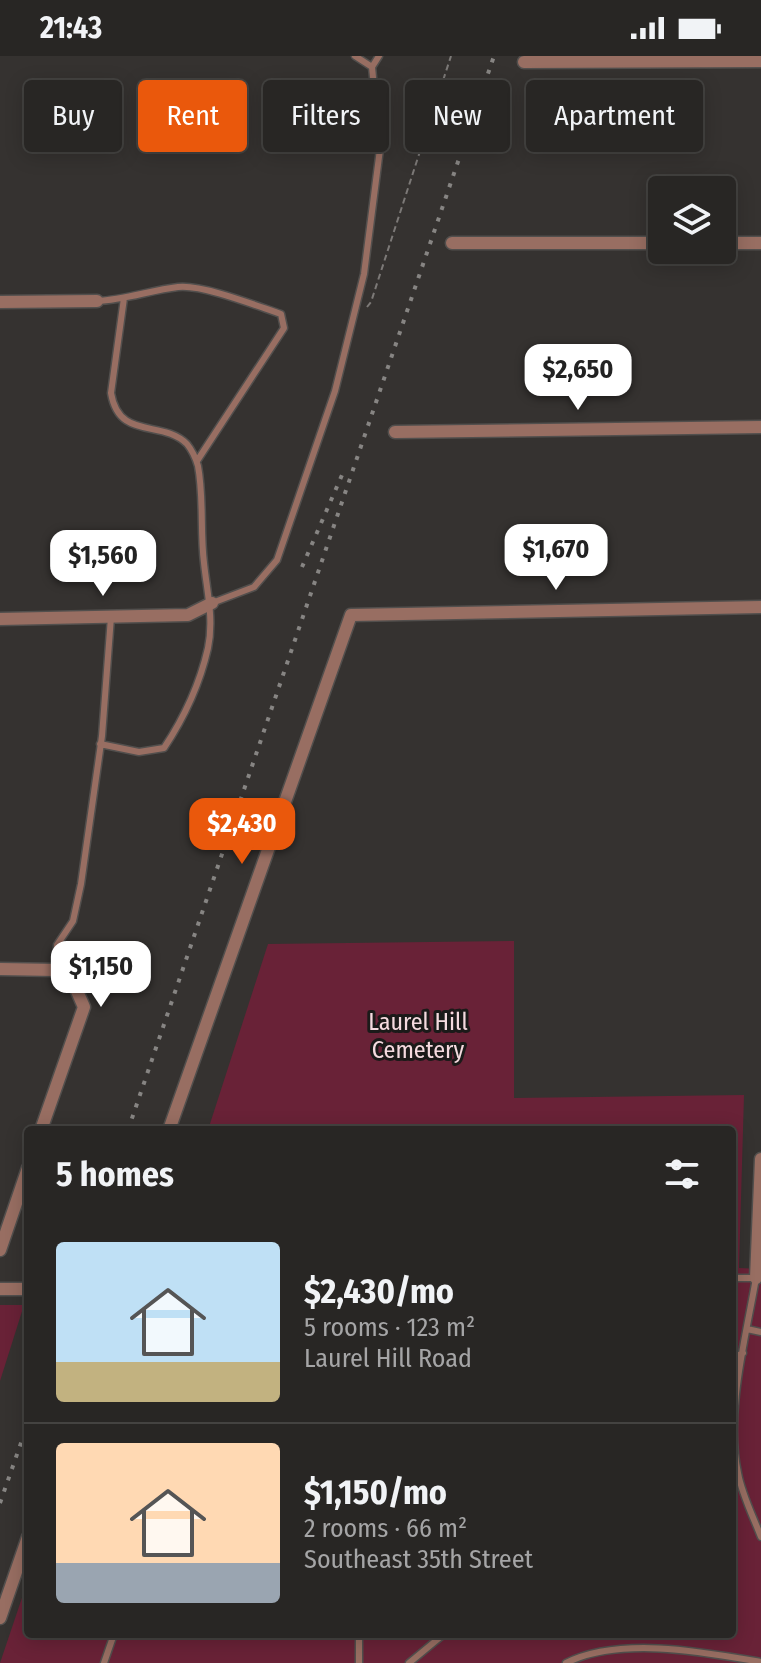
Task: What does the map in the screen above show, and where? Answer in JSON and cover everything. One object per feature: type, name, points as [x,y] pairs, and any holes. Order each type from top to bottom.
[{"type":"street","points":[[524,62],[761,61]]},
{"type":"street","points":[[452,243],[648,243]]},
{"type":"street","points":[[736,243],[761,243]]},
{"type":"street","points":[[0,302],[97,301]]},
{"type":"street","points":[[395,432],[761,427]]},
{"type":"street","points":[[0,619],[188,615],[212,603]]},
{"type":"street","points":[[170,1126],[351,615],[761,607]]},
{"type":"street","points":[[0,969],[56,970],[73,982],[84,1007],[42,1126]]},
{"type":"street","points":[[759,1278],[761,1159]]},
{"type":"street","points":[[0,1250],[24,1180]]},
{"type":"street","points":[[0,1289],[24,1289]]},
{"type":"street","points":[[0,1618],[24,1549]]},
{"type":"lane","points":[[355,56],[372,67]]},
{"type":"lane","points":[[212,603],[233,598],[254,587],[277,560],[335,391],[364,274],[380,149],[372,67],[379,56]]},
{"type":"lane","points":[[97,301],[181,286],[239,299],[281,314],[284,328],[197,461]]},
{"type":"lane","points":[[100,744],[139,752],[164,748],[183,719],[209,646],[212,603],[204,563],[197,461],[186,444],[171,435],[134,426],[121,417],[113,405],[111,393],[124,298]]},
{"type":"lane","points":[[56,970],[57,945],[73,921],[81,884],[100,744],[111,616]]},
{"type":"lane","points":[[736,1278],[759,1278],[743,1353],[736,1420]]},
{"type":"lane","points":[[747,1329],[761,1332]]},
{"type":"lane","points":[[736,1357],[743,1353]]},
{"type":"lane","points":[[736,1476],[761,1537]]},
{"type":"lane","points":[[104,1663],[113,1638]]},
{"type":"lane","points":[[359,1638],[359,1663]]},
{"type":"lane","points":[[409,1663],[439,1638]]},
{"type":"lane","points":[[566,1663],[580,1656],[608,1651],[652,1650],[688,1650],[761,1662]]},
{"type":"path","points":[[350,326],[371,302],[451,56]]},
{"type":"green space","name":"Laurel Hill Cemetery","points":[[514,941],[514,1098],[744,1095],[739,1268],[761,1269],[761,1663],[0,1663],[24,1592],[24,1638],[736,1638],[736,1126],[209,1126],[268,944]]},
{"type":"green space","points":[[0,1305],[24,1305],[0,1381]]},
{"type":"railway","points":[[129,1126],[494,56]]},
{"type":"railway","points":[[302,567],[342,475]]},
{"type":"railway","points":[[0,1503],[24,1434]]}]
